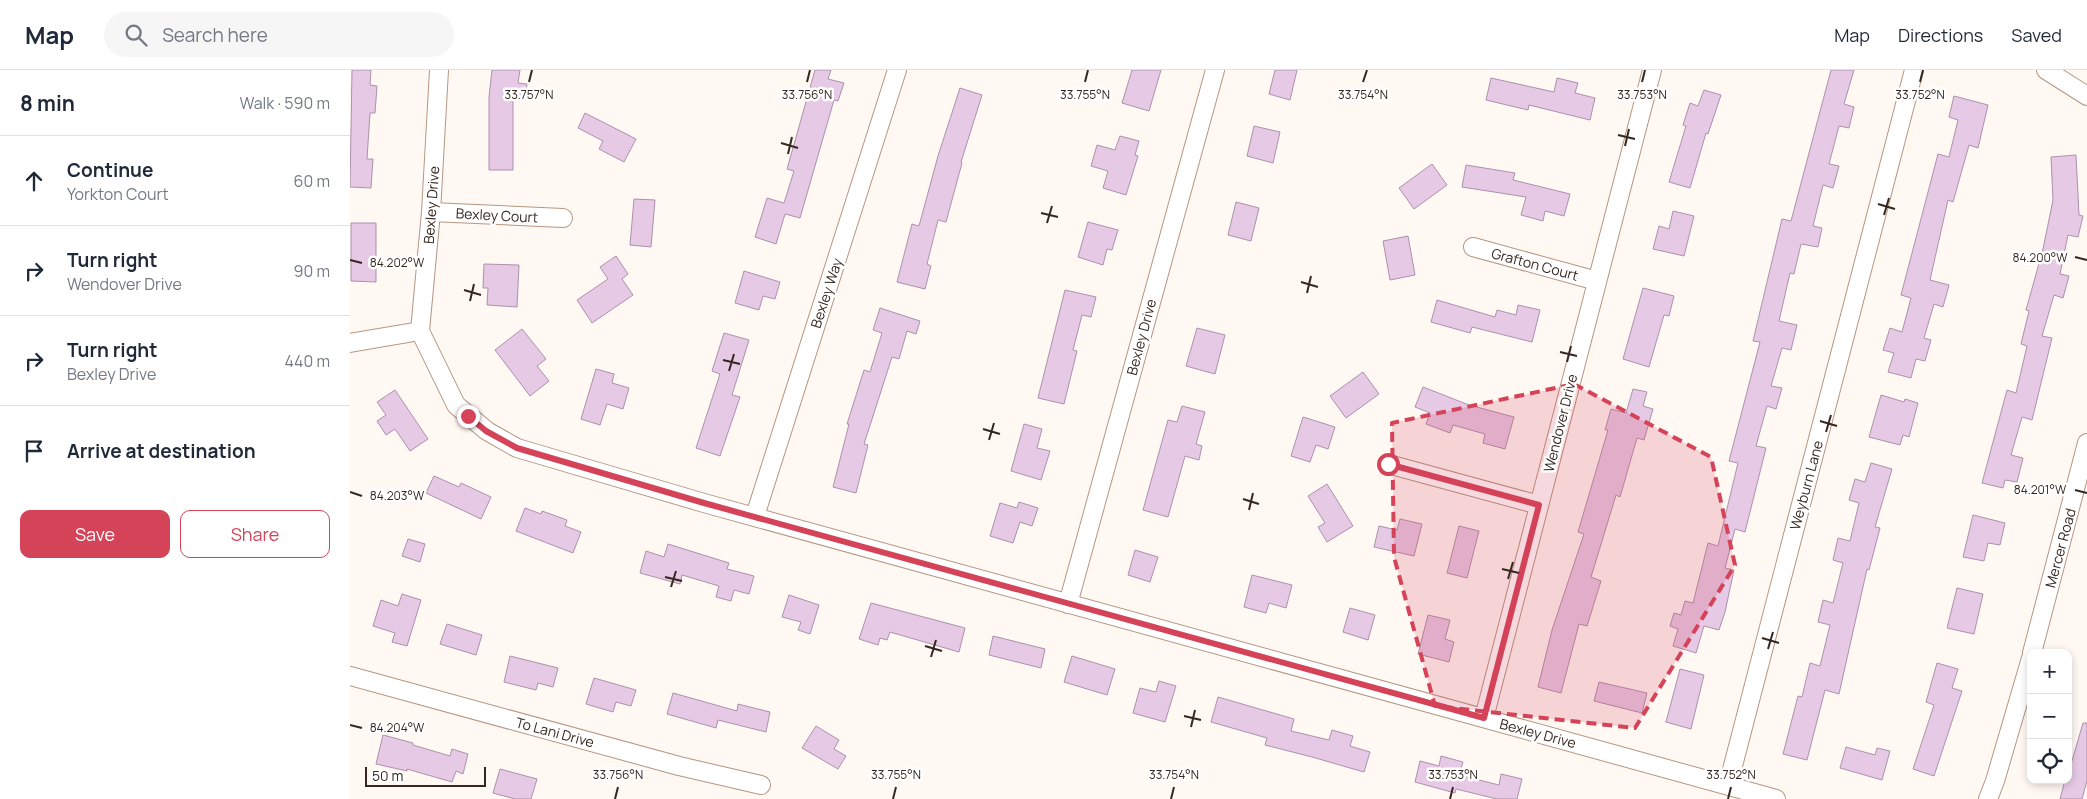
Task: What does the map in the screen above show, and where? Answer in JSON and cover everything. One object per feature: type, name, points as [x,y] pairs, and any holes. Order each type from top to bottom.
[{"type":"street","name":"Bexley Drive","points":[[439,70],[431,212],[420,331],[456,405],[486,431],[517,448],[1068,604],[1776,799]]},
{"type":"street","name":"Bexley Way","points":[[755,516],[897,70]]},
{"type":"street","name":"Bexley Drive","points":[[1068,604],[1215,70]]},
{"type":"street","name":"Wendover Drive","points":[[1484,718],[1652,70]]},
{"type":"street","name":"Weyburn Lane","points":[[1728,785],[1914,70]]},
{"type":"street","points":[[2046,70],[2087,96]]},
{"type":"street","name":"Bexley Court","points":[[431,212],[563,218]]},
{"type":"street","name":"Grafton Court","points":[[1473,247],[1598,281]]},
{"type":"street","points":[[350,343],[420,331]]},
{"type":"street","name":"Mercer Road","points":[[2033,649],[2087,444]]},
{"type":"street","points":[[1388,464],[1539,505]]},
{"type":"street","points":[[1988,799],[2027,672]]},
{"type":"street","name":"To Lani Drive","points":[[350,676],[679,766],[761,785]]},
{"type":"highlighted area","points":[[1574,384],[1711,457],[1735,565],[1635,728],[1435,706],[1394,557],[1392,423]]},
{"type":"building","points":[[352,70],[371,70],[370,85],[377,86],[375,113],[370,113],[367,159],[373,159],[371,188],[350,187]]},
{"type":"building","points":[[492,70],[520,70],[518,83],[527,84],[525,100],[513,99],[513,170],[489,170],[489,97]]},
{"type":"building","points":[[815,70],[831,70],[828,79],[844,83],[838,101],[834,100],[800,218],[785,214],[776,244],[755,237],[767,198],[784,203],[794,171],[787,169]]},
{"type":"building","points":[[1132,70],[1161,70],[1149,111],[1122,103]]},
{"type":"building","points":[[1275,70],[1297,70],[1290,100],[1269,94]]},
{"type":"building","points":[[1831,70],[1854,70],[1844,104],[1854,107],[1849,128],[1839,126],[1829,164],[1839,166],[1833,188],[1823,185],[1813,226],[1822,228],[1818,247],[1801,244],[1794,274],[1790,273],[1779,321],[1797,325],[1791,350],[1782,348],[1771,386],[1782,388],[1776,409],[1767,406],[1756,446],[1766,448],[1745,532],[1735,529],[1725,568],[1734,570],[1725,612],[1719,630],[1704,626],[1696,653],[1673,646],[1678,629],[1670,626],[1674,613],[1681,615],[1685,601],[1693,603],[1708,543],[1718,546],[1738,463],[1729,461],[1760,342],[1753,341],[1782,219],[1791,221]]},
{"type":"building","points":[[1491,78],[1554,92],[1557,78],[1578,83],[1575,93],[1595,98],[1590,120],[1529,105],[1528,110],[1486,100]]},
{"type":"building","points":[[960,88],[982,95],[961,162],[946,222],[938,220],[927,264],[931,266],[925,289],[897,282],[912,224],[919,226],[938,156]]},
{"type":"building","points":[[1704,90],[1721,95],[1708,134],[1706,133],[1690,188],[1669,182],[1686,126],[1683,125],[1690,103],[1698,106]]},
{"type":"building","points":[[1954,96],[1988,105],[1978,148],[1969,145],[1953,202],[1948,200],[1930,280],[1949,285],[1943,307],[1934,304],[1924,338],[1931,340],[1925,361],[1916,359],[1911,378],[1888,372],[1894,353],[1883,350],[1890,328],[1902,332],[1911,298],[1901,295],[1938,154],[1949,157],[1958,120],[1949,117]]},
{"type":"building","points":[[585,113],[636,139],[624,162],[599,149],[603,141],[578,128]]},
{"type":"building","points":[[1254,126],[1280,132],[1273,163],[1247,156]]},
{"type":"building","points":[[1120,136],[1139,141],[1135,155],[1138,156],[1126,195],[1103,188],[1108,171],[1091,166],[1097,145],[1115,150]]},
{"type":"building","points":[[2076,155],[2079,215],[2083,216],[2078,237],[2068,235],[2060,274],[2069,276],[2063,298],[2054,295],[2042,336],[2052,338],[2032,420],[2022,417],[2011,455],[2023,458],[2017,482],[2005,480],[2003,488],[1982,483],[2007,390],[2016,393],[2027,346],[2021,344],[2029,311],[2026,310],[2043,249],[2053,200],[2051,157]]},
{"type":"building","points":[[1432,164],[1447,185],[1414,209],[1399,188]]},
{"type":"building","points":[[1466,165],[1515,173],[1513,180],[1570,194],[1564,216],[1545,211],[1543,221],[1521,215],[1526,197],[1462,187]]},
{"type":"building","points":[[634,199],[655,200],[651,247],[630,245]]},
{"type":"building","points":[[1236,202],[1259,208],[1251,241],[1228,235]]},
{"type":"building","points":[[1673,211],[1694,216],[1684,256],[1653,249],[1659,226],[1669,229]]},
{"type":"building","points":[[1088,222],[1118,230],[1112,250],[1107,249],[1103,265],[1078,257]]},
{"type":"building","points":[[351,223],[376,223],[376,282],[351,281]]},
{"type":"building","points":[[1408,236],[1415,275],[1390,280],[1383,241]]},
{"type":"building","points":[[616,256],[628,274],[622,279],[633,295],[592,323],[577,300],[608,279],[600,267]]},
{"type":"building","points":[[484,264],[519,265],[517,307],[487,305],[488,288],[483,288]]},
{"type":"building","points":[[744,271],[780,282],[775,299],[763,296],[759,310],[735,303]]},
{"type":"building","points":[[1643,288],[1674,296],[1669,316],[1664,315],[1649,367],[1623,359]]},
{"type":"building","points":[[1065,290],[1096,297],[1091,317],[1082,315],[1073,350],[1077,351],[1064,404],[1038,398]]},
{"type":"building","points":[[1437,300],[1495,317],[1497,310],[1516,315],[1518,305],[1540,310],[1532,342],[1472,327],[1470,333],[1431,322]]},
{"type":"building","points":[[880,308],[920,321],[916,334],[907,331],[899,359],[892,357],[864,444],[868,445],[856,493],[833,487],[849,424],[847,424],[864,370],[870,372],[882,333],[873,330]]},
{"type":"building","points":[[1197,328],[1225,335],[1215,374],[1186,366]]},
{"type":"building","points":[[522,329],[546,359],[537,366],[549,381],[530,396],[495,350]]},
{"type":"building","points":[[724,333],[749,340],[732,395],[740,397],[720,456],[696,448],[720,374],[712,371]]},
{"type":"building","points":[[596,369],[614,374],[612,383],[629,388],[623,409],[607,404],[600,425],[581,419]]},
{"type":"building","points":[[1363,372],[1379,394],[1346,418],[1330,396]]},
{"type":"building","points":[[1423,387],[1469,405],[1514,417],[1505,449],[1483,443],[1485,434],[1453,425],[1450,433],[1426,424],[1430,413],[1415,407]]},
{"type":"building","points":[[1633,389],[1647,392],[1643,406],[1653,409],[1644,440],[1637,438],[1620,497],[1616,495],[1591,577],[1601,581],[1587,626],[1579,624],[1561,693],[1538,687],[1552,630],[1584,534],[1578,532],[1608,430],[1605,430],[1611,409],[1626,413]]},
{"type":"building","points":[[395,390],[428,439],[410,451],[395,429],[386,435],[377,421],[386,415],[377,402]]},
{"type":"building","points":[[1881,395],[1904,402],[1905,399],[1918,403],[1909,437],[1903,435],[1900,445],[1869,437]]},
{"type":"building","points":[[1182,406],[1205,412],[1196,444],[1202,446],[1199,460],[1185,456],[1168,517],[1143,510],[1168,420],[1177,422]]},
{"type":"building","points":[[1303,417],[1335,427],[1328,449],[1316,445],[1310,462],[1291,456]]},
{"type":"building","points":[[1024,424],[1042,429],[1037,448],[1050,451],[1041,480],[1011,471]]},
{"type":"building","points":[[1871,463],[1892,469],[1875,527],[1880,528],[1869,570],[1867,569],[1839,694],[1825,690],[1807,760],[1783,754],[1798,696],[1802,697],[1810,663],[1820,666],[1830,625],[1818,622],[1823,600],[1833,603],[1843,563],[1833,560],[1838,538],[1850,541],[1859,503],[1849,500],[1855,479],[1865,482]]},
{"type":"building","points":[[434,476],[459,487],[461,483],[491,497],[481,519],[426,493]]},
{"type":"building","points":[[1327,484],[1353,526],[1327,542],[1318,527],[1325,523],[1308,496]]},
{"type":"building","points":[[1019,502],[1038,508],[1032,526],[1020,522],[1013,543],[990,536],[1000,503],[1017,508]]},
{"type":"building","points":[[525,508],[541,514],[542,511],[567,520],[565,526],[581,532],[573,553],[516,531]]},
{"type":"building","points":[[1973,515],[2005,523],[2000,545],[1988,543],[1984,561],[1963,557]]},
{"type":"building","points":[[1400,519],[1422,524],[1414,556],[1374,547],[1379,526],[1397,530]]},
{"type":"building","points":[[1459,526],[1479,531],[1467,578],[1447,573]]},
{"type":"building","points":[[408,539],[425,544],[420,562],[402,556]]},
{"type":"building","points":[[668,544],[729,563],[727,569],[754,576],[749,594],[734,590],[731,601],[716,597],[719,586],[682,575],[680,584],[640,573],[646,551],[664,557]]},
{"type":"building","points":[[1135,550],[1158,557],[1150,582],[1128,575]]},
{"type":"building","points":[[1252,575],[1292,585],[1286,608],[1269,603],[1266,613],[1244,607]]},
{"type":"building","points":[[1957,588],[1983,594],[1974,634],[1947,628]]},
{"type":"building","points":[[402,594],[421,600],[407,646],[392,642],[395,633],[373,626],[381,600],[398,606]]},
{"type":"building","points":[[789,595],[819,605],[810,634],[798,630],[801,622],[782,617]]},
{"type":"building","points":[[871,603],[965,628],[959,652],[890,632],[887,640],[880,638],[878,645],[859,639]]},
{"type":"building","points":[[1350,608],[1375,615],[1368,640],[1343,632]]},
{"type":"building","points":[[1428,615],[1450,620],[1445,639],[1454,642],[1449,662],[1418,654]]},
{"type":"building","points":[[447,624],[482,635],[476,655],[440,644]]},
{"type":"building","points":[[993,636],[1045,649],[1041,668],[989,655]]},
{"type":"building","points":[[510,656],[558,668],[553,687],[538,683],[536,690],[504,682]]},
{"type":"building","points":[[1072,656],[1115,669],[1107,695],[1064,682]]},
{"type":"building","points":[[1937,663],[1958,669],[1952,688],[1962,691],[1934,776],[1913,769],[1934,705],[1926,702]]},
{"type":"building","points":[[1680,669],[1704,675],[1691,729],[1666,722]]},
{"type":"building","points":[[594,678],[636,690],[631,706],[616,702],[613,712],[586,704]]},
{"type":"building","points":[[1159,681],[1176,686],[1165,722],[1133,713],[1140,688],[1156,692]]},
{"type":"building","points":[[1599,682],[1647,693],[1642,713],[1594,701]]},
{"type":"building","points":[[673,693],[737,711],[738,704],[770,712],[766,732],[718,720],[716,728],[667,714]]},
{"type":"building","points":[[1218,697],[1294,719],[1291,731],[1329,740],[1332,730],[1353,736],[1350,746],[1370,752],[1364,772],[1265,745],[1267,738],[1211,722]]},
{"type":"building","points":[[2083,723],[2087,723],[2087,781],[2082,799],[2060,799],[2064,784],[2072,784],[2072,761]]},
{"type":"building","points":[[816,726],[839,740],[834,749],[846,756],[838,769],[802,748]]},
{"type":"building","points":[[383,735],[450,756],[452,749],[468,754],[463,774],[456,771],[452,782],[407,769],[407,771],[376,764]]},
{"type":"building","points":[[1846,747],[1875,755],[1877,748],[1890,751],[1882,780],[1840,768]]},
{"type":"building","points":[[1441,756],[1463,762],[1459,775],[1499,785],[1501,774],[1522,779],[1517,799],[1497,799],[1456,789],[1455,793],[1415,782],[1420,761],[1439,766]]},
{"type":"building","points":[[500,769],[537,779],[531,799],[515,799],[493,793]]},
{"type":"route","points":[[468,416],[486,431],[517,448],[704,503],[1484,718],[1539,505],[1388,464]]}]
